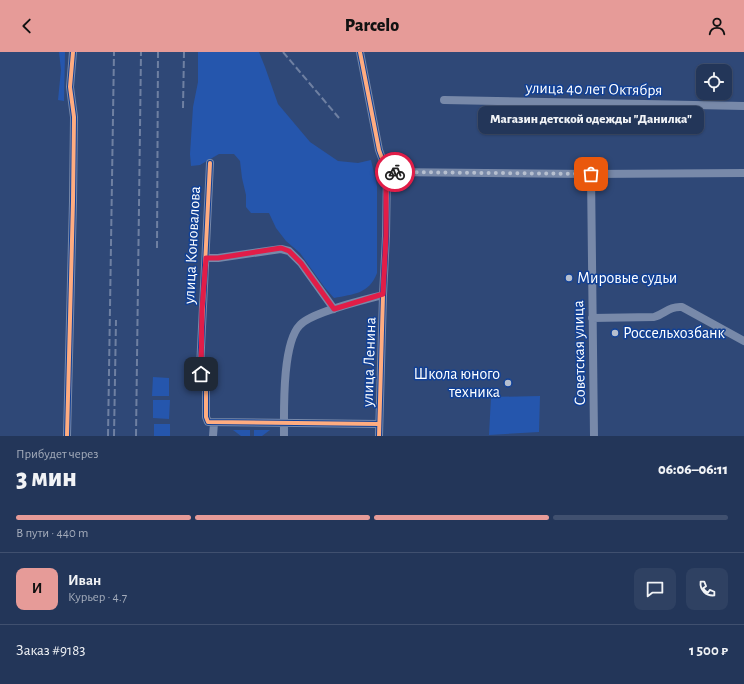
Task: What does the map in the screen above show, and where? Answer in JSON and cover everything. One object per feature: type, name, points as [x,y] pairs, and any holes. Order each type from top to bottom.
[{"type":"street","points":[[67,436],[74,117],[70,87],[73,52]]},
{"type":"street","name":"улица Ленина","points":[[360,52],[379,150],[386,172],[386,236],[379,436]]},
{"type":"street","name":"улица 40 лет Октября","points":[[444,100],[744,106]]},
{"type":"street","name":"улица Коновалова","points":[[210,164],[200,368],[206,384],[206,417],[211,422],[213,436]]},
{"type":"street","points":[[386,172],[591,174],[744,173]]},
{"type":"street","name":"Советская улица","points":[[591,174],[594,436]]},
{"type":"street","points":[[206,258],[218,258],[281,248],[289,251],[301,263],[334,309]]},
{"type":"street","points":[[284,436],[287,357],[291,339],[300,325],[319,314],[383,294]]},
{"type":"street","points":[[592,318],[654,317],[661,315],[669,309],[682,307],[744,341]]},
{"type":"street","points":[[211,422],[379,424]]},
{"type":"shaded area","points":[[59,52],[65,52],[64,101],[58,100],[61,70]]},
{"type":"shaded area","points":[[198,52],[259,52],[278,104],[310,142],[338,161],[358,163],[371,160],[377,186],[377,273],[374,280],[365,289],[354,294],[334,298],[300,253],[286,241],[276,228],[269,213],[251,213],[246,207],[246,195],[240,161],[234,154],[219,154],[200,165],[191,166],[190,154],[193,107],[198,82]]},
{"type":"shaded area","points":[[153,377],[169,378],[169,396],[152,396]]},
{"type":"shaded area","points":[[540,396],[539,432],[489,435],[491,397]]},
{"type":"shaded area","points":[[153,400],[170,400],[169,419],[153,418]]},
{"type":"shaded area","points":[[154,424],[170,424],[170,436],[154,436]]},
{"type":"shaded area","points":[[233,430],[250,430],[250,436],[241,436]]},
{"type":"shaded area","points":[[254,430],[270,430],[262,436],[254,436]]},
{"type":"railway","points":[[108,436],[114,52]]},
{"type":"railway","points":[[136,436],[141,52]]},
{"type":"railway","points":[[157,248],[158,52]]},
{"type":"railway","points":[[183,108],[184,52]]},
{"type":"railway","points":[[283,52],[339,118]]},
{"type":"railway","points":[[114,436],[116,320]]},
{"type":"cycle path","points":[[67,436],[74,117],[70,87],[73,52]]},
{"type":"cycle path","points":[[360,52],[379,150],[387,172],[379,436]]},
{"type":"cycle path","points":[[210,163],[200,368],[206,384],[206,417],[208,422],[379,424]]},
{"type":"way so far","points":[[395,172],[591,174]]},
{"type":"place","name":"Магазин детской одежды \"Данилка\"","points":[[591,174]]},
{"type":"place","name":"Мировые судьи","points":[[569,278]]},
{"type":"place","name":"Россельхозбанк","points":[[615,333]]},
{"type":"place","name":"Школа юного техника","points":[[508,383]]},
{"type":"route","points":[[201,374],[202,310],[206,258],[218,258],[281,248],[289,251],[301,263],[334,309],[383,294],[386,236],[386,172],[395,172]]}]
